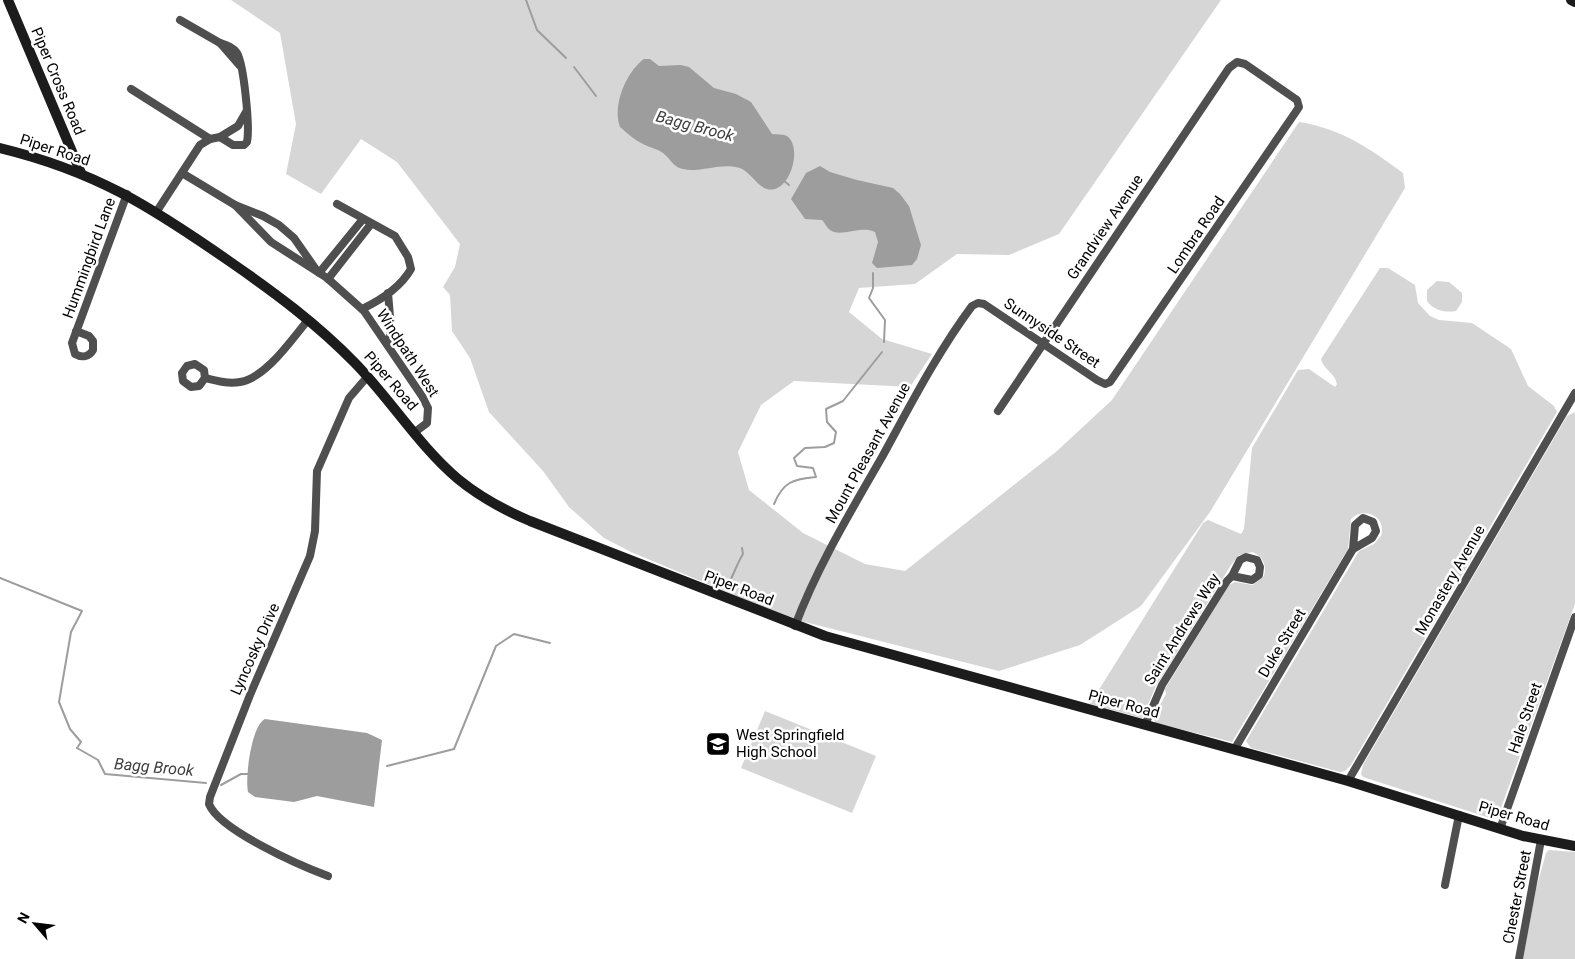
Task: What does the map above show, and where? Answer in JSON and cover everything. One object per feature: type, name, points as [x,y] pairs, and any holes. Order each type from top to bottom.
[{"type":"main road","name":"Piper Cross Road","points":[[8,0],[81,173]]},
{"type":"main road","points":[[1571,0],[1575,2]]},
{"type":"main road","name":"Piper Road","points":[[0,148],[46,160],[81,173],[127,194],[157,211],[260,283],[308,320],[368,376],[439,461],[458,479],[484,498],[510,512],[795,626],[860,646],[1348,781],[1542,840],[1575,846]]},
{"type":"street","points":[[180,20],[235,50],[240,66],[247,107],[248,137],[246,144],[234,144],[220,137]]},
{"type":"street","name":"Lombra Road","points":[[1110,382],[1295,113],[1298,102],[1253,68],[1238,62]]},
{"type":"street","name":"Grandview Avenue","points":[[998,411],[1229,68],[1238,62]]},
{"type":"street","points":[[130,89],[210,139]]},
{"type":"street","points":[[157,211],[200,145],[210,139],[230,132],[242,122],[247,107]]},
{"type":"street","name":"Windpath West","points":[[182,173],[235,205],[264,216],[280,225],[294,238],[319,273]]},
{"type":"street","name":"Hummingbird Lane","points":[[76,331],[127,194]]},
{"type":"street","points":[[337,204],[395,236],[408,257],[411,269],[407,276],[388,294],[362,309]]},
{"type":"street","name":"Windpath West","points":[[235,205],[271,242],[328,279],[362,309],[390,346],[428,408],[427,423],[415,432]]},
{"type":"street","points":[[319,273],[363,219]]},
{"type":"street","points":[[328,279],[371,224]]},
{"type":"street","points":[[388,294],[391,328],[390,346]]},
{"type":"street","name":"Sunnyside Street","points":[[978,303],[987,306],[1101,382],[1110,382]]},
{"type":"street","name":"Mount Pleasant Avenue","points":[[795,626],[806,598],[842,528],[934,363],[970,308],[978,303]]},
{"type":"street","points":[[205,378],[234,383],[252,378],[270,364],[308,320]]},
{"type":"street","name":"Lyncosky Drive","points":[[328,876],[286,858],[246,836],[221,820],[209,804],[244,710],[310,556],[315,531],[317,471],[349,398],[368,376]]},
{"type":"street","name":"Monastery Avenue","points":[[1348,781],[1572,404],[1575,393]]},
{"type":"street","name":"Duke Street","points":[[1234,750],[1353,549]]},
{"type":"street","name":"Saint Andrews Way","points":[[1145,725],[1162,685],[1226,581],[1232,576]]},
{"type":"street","name":"Hale Street","points":[[1500,828],[1575,617]]},
{"type":"street","points":[[1445,885],[1459,815]]},
{"type":"street","name":"Chester Street","points":[[1519,959],[1542,840]]},
{"type":"shaded area","points":[[231,0],[1221,0],[1059,234],[1009,255],[957,254],[915,284],[859,288],[849,312],[882,339],[932,354],[910,387],[794,381],[761,405],[738,452],[749,490],[803,533],[865,564],[905,571],[1057,451],[1112,400],[1299,122],[1328,129],[1367,148],[1403,173],[1405,188],[1210,512],[1141,606],[1080,645],[999,671],[789,618],[631,552],[604,538],[569,507],[543,471],[489,412],[470,358],[452,331],[450,295],[443,287],[455,267],[460,244],[397,162],[361,139],[321,194],[286,174],[296,124],[280,33]]},
{"type":"shaded area","points":[[1380,268],[1388,268],[1415,285],[1418,303],[1430,316],[1439,320],[1472,323],[1511,349],[1528,386],[1554,406],[1557,412],[1351,765],[1345,771],[1340,772],[1251,748],[1246,741],[1359,551],[1374,544],[1381,536],[1381,524],[1378,519],[1368,514],[1357,515],[1351,519],[1348,549],[1232,742],[1156,723],[1153,718],[1166,694],[1165,689],[1229,585],[1235,582],[1253,585],[1264,576],[1265,568],[1263,561],[1252,552],[1239,555],[1231,565],[1156,686],[1142,718],[1090,704],[1203,523],[1208,520],[1241,534],[1244,529],[1252,448],[1298,370],[1309,369],[1335,387],[1337,384],[1336,380],[1324,366],[1321,359]]},
{"type":"shaded area","points":[[1437,281],[1449,282],[1462,293],[1462,302],[1456,311],[1440,310],[1433,307],[1427,301],[1427,290]]},
{"type":"shaded area","points":[[1575,412],[1575,604],[1498,816],[1493,819],[1363,777],[1361,774],[1363,765],[1567,416]]},
{"type":"shaded area","points":[[765,711],[876,756],[852,813],[741,768]]},
{"type":"shaded area","points":[[1549,850],[1575,852],[1575,959],[1523,959],[1536,889],[1546,853]]},
{"type":"water","points":[[644,59],[650,59],[659,66],[681,65],[689,67],[714,88],[736,94],[751,102],[772,134],[786,136],[793,145],[794,159],[786,181],[775,189],[769,189],[760,185],[740,168],[722,166],[691,170],[680,168],[661,152],[642,143],[623,130],[618,119],[619,100],[626,81],[637,65]]},
{"type":"water","points":[[820,166],[830,172],[893,188],[900,194],[909,206],[921,245],[917,259],[912,265],[877,268],[872,263],[878,242],[875,232],[863,230],[839,233],[829,229],[822,220],[805,219],[791,199],[806,173]]},
{"type":"water","points":[[265,719],[367,733],[382,740],[374,807],[317,796],[294,802],[255,797],[248,792],[247,776],[250,753],[256,731]]},
{"type":"waterway","name":"Bagg Brook","points":[[526,0],[537,30],[566,58]]},
{"type":"waterway","name":"Bagg Brook","points":[[574,67],[596,96]]},
{"type":"waterway","name":"Bagg Brook","points":[[783,180],[789,185]]},
{"type":"waterway","name":"Bagg Brook","points":[[873,273],[873,288],[869,298],[885,320],[884,342]]},
{"type":"waterway","name":"Bagg Brook","points":[[774,504],[785,486],[801,479],[816,477],[813,468],[797,466],[794,458],[805,448],[825,447],[834,443],[836,432],[827,422],[826,409],[843,401],[882,352]]},
{"type":"waterway","name":"Bagg Brook","points":[[726,587],[743,554],[742,548]]},
{"type":"waterway","name":"Bagg Brook","points":[[0,578],[82,611],[71,632],[59,702],[70,729],[81,742],[77,748],[98,760],[105,774],[206,783]]},
{"type":"waterway","name":"Bagg Brook","points":[[387,766],[454,749],[496,646],[514,634],[550,643]]},
{"type":"waterway","name":"Bagg Brook","points":[[221,785],[241,774],[249,774]]},
{"type":"place","name":"West Springfield High School","points":[[718,744]]}]
